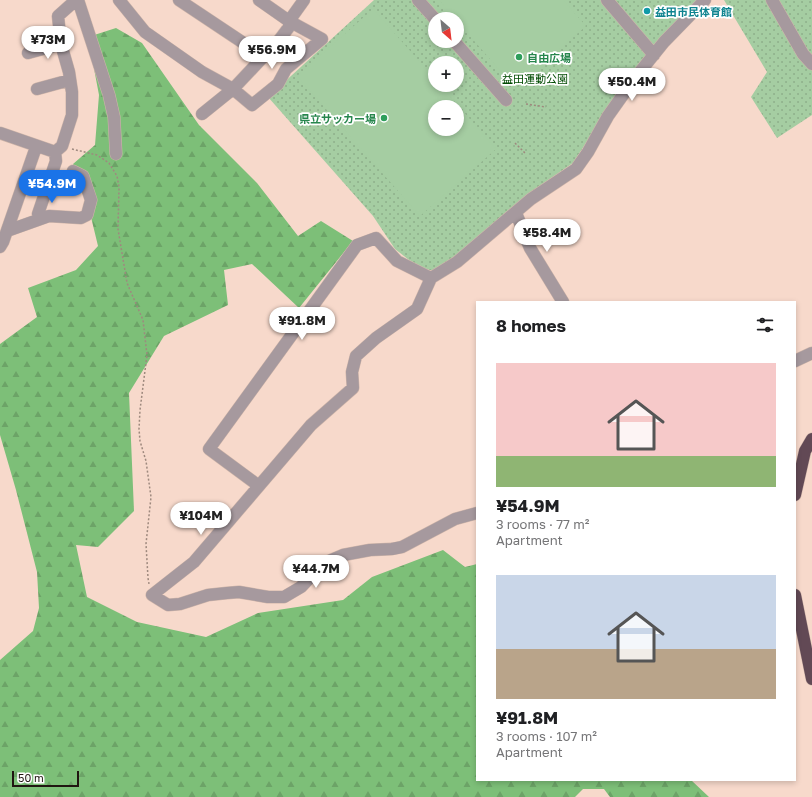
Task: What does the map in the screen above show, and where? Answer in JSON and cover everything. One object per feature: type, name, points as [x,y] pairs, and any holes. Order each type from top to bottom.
[{"type":"highway","points":[[796,491],[805,451],[812,439]]},
{"type":"highway","points":[[796,600],[812,679]]},
{"type":"street","points":[[38,214],[56,161],[58,149],[72,115],[72,92],[61,44],[58,16],[77,0],[109,95],[114,117],[116,154]]},
{"type":"street","points":[[119,0],[145,32],[202,72],[233,89],[252,105],[278,84],[286,70],[322,39],[289,21],[259,0]]},
{"type":"street","points":[[179,0],[263,56]]},
{"type":"street","points":[[202,114],[233,89],[280,39],[289,27],[289,21],[304,0]]},
{"type":"street","points":[[418,0],[429,12]]},
{"type":"street","points":[[607,0],[654,55]]},
{"type":"street","points":[[476,513],[455,519],[402,547],[343,555],[329,561],[301,587],[284,597],[227,592],[208,595],[180,604],[168,605],[152,596],[194,562],[311,425],[353,388],[352,372],[356,356],[376,338],[417,309],[432,278],[457,262],[516,214],[531,199],[576,169],[588,152],[608,116],[635,78],[654,55],[705,0]]},
{"type":"street","points":[[772,0],[803,54],[812,64]]},
{"type":"street","points":[[28,52],[61,44]]},
{"type":"street","points":[[460,48],[506,100]]},
{"type":"street","points":[[37,89],[70,80]]},
{"type":"street","points":[[0,133],[36,146],[58,149]]},
{"type":"street","points":[[2,240],[36,146]]},
{"type":"street","points":[[2,240],[48,216],[81,218],[87,215],[91,200],[83,176],[73,171]]},
{"type":"street","points":[[516,214],[530,248],[562,301]]},
{"type":"street","points":[[259,486],[209,449],[357,245],[376,238],[397,261],[432,278]]},
{"type":"street","points":[[796,360],[812,352]]},
{"type":"path","points":[[526,104],[546,107]]},
{"type":"path","points":[[516,143],[525,153]]},
{"type":"path","points":[[58,149],[97,155],[109,163],[117,176],[119,187],[118,229],[127,283],[143,320],[146,337],[147,355],[139,429],[140,441],[146,461],[151,497],[146,552],[148,578],[152,596]]},
{"type":"green space","name":"益田運動公園","points":[[374,0],[701,0],[628,79],[573,163],[544,183],[455,260],[435,271],[425,269],[409,260],[395,249],[373,216],[268,97]]},
{"type":"green space","name":"自由広場","points":[[439,0],[563,0],[586,26],[515,88],[464,29],[464,12],[449,12]]},
{"type":"green space","points":[[724,0],[812,0],[812,115],[777,138],[751,97],[767,72]]},
{"type":"green space","name":"県立サッカー場","points":[[373,9],[428,71],[428,92],[446,92],[453,100],[428,100],[428,136],[464,136],[464,112],[496,149],[420,216],[297,76]]},
{"type":"green space","points":[[116,28],[142,43],[199,125],[257,183],[298,236],[321,221],[353,241],[299,308],[252,264],[224,270],[228,305],[164,336],[129,393],[134,511],[98,547],[76,545],[87,597],[137,622],[206,637],[258,613],[343,600],[372,577],[443,550],[465,567],[476,564],[476,781],[692,781],[709,797],[610,797],[604,789],[583,789],[575,797],[0,797],[0,660],[33,631],[39,608],[37,572],[0,435],[0,344],[37,317],[28,288],[76,270],[98,246],[84,188],[73,164],[95,145],[99,95],[88,37]]},
{"type":"place","name":"益田市民体育館","points":[[647,11]]},
{"type":"place","name":"自由広場","points":[[519,57]]},
{"type":"place","name":"県立サッカー場","points":[[384,118]]}]
